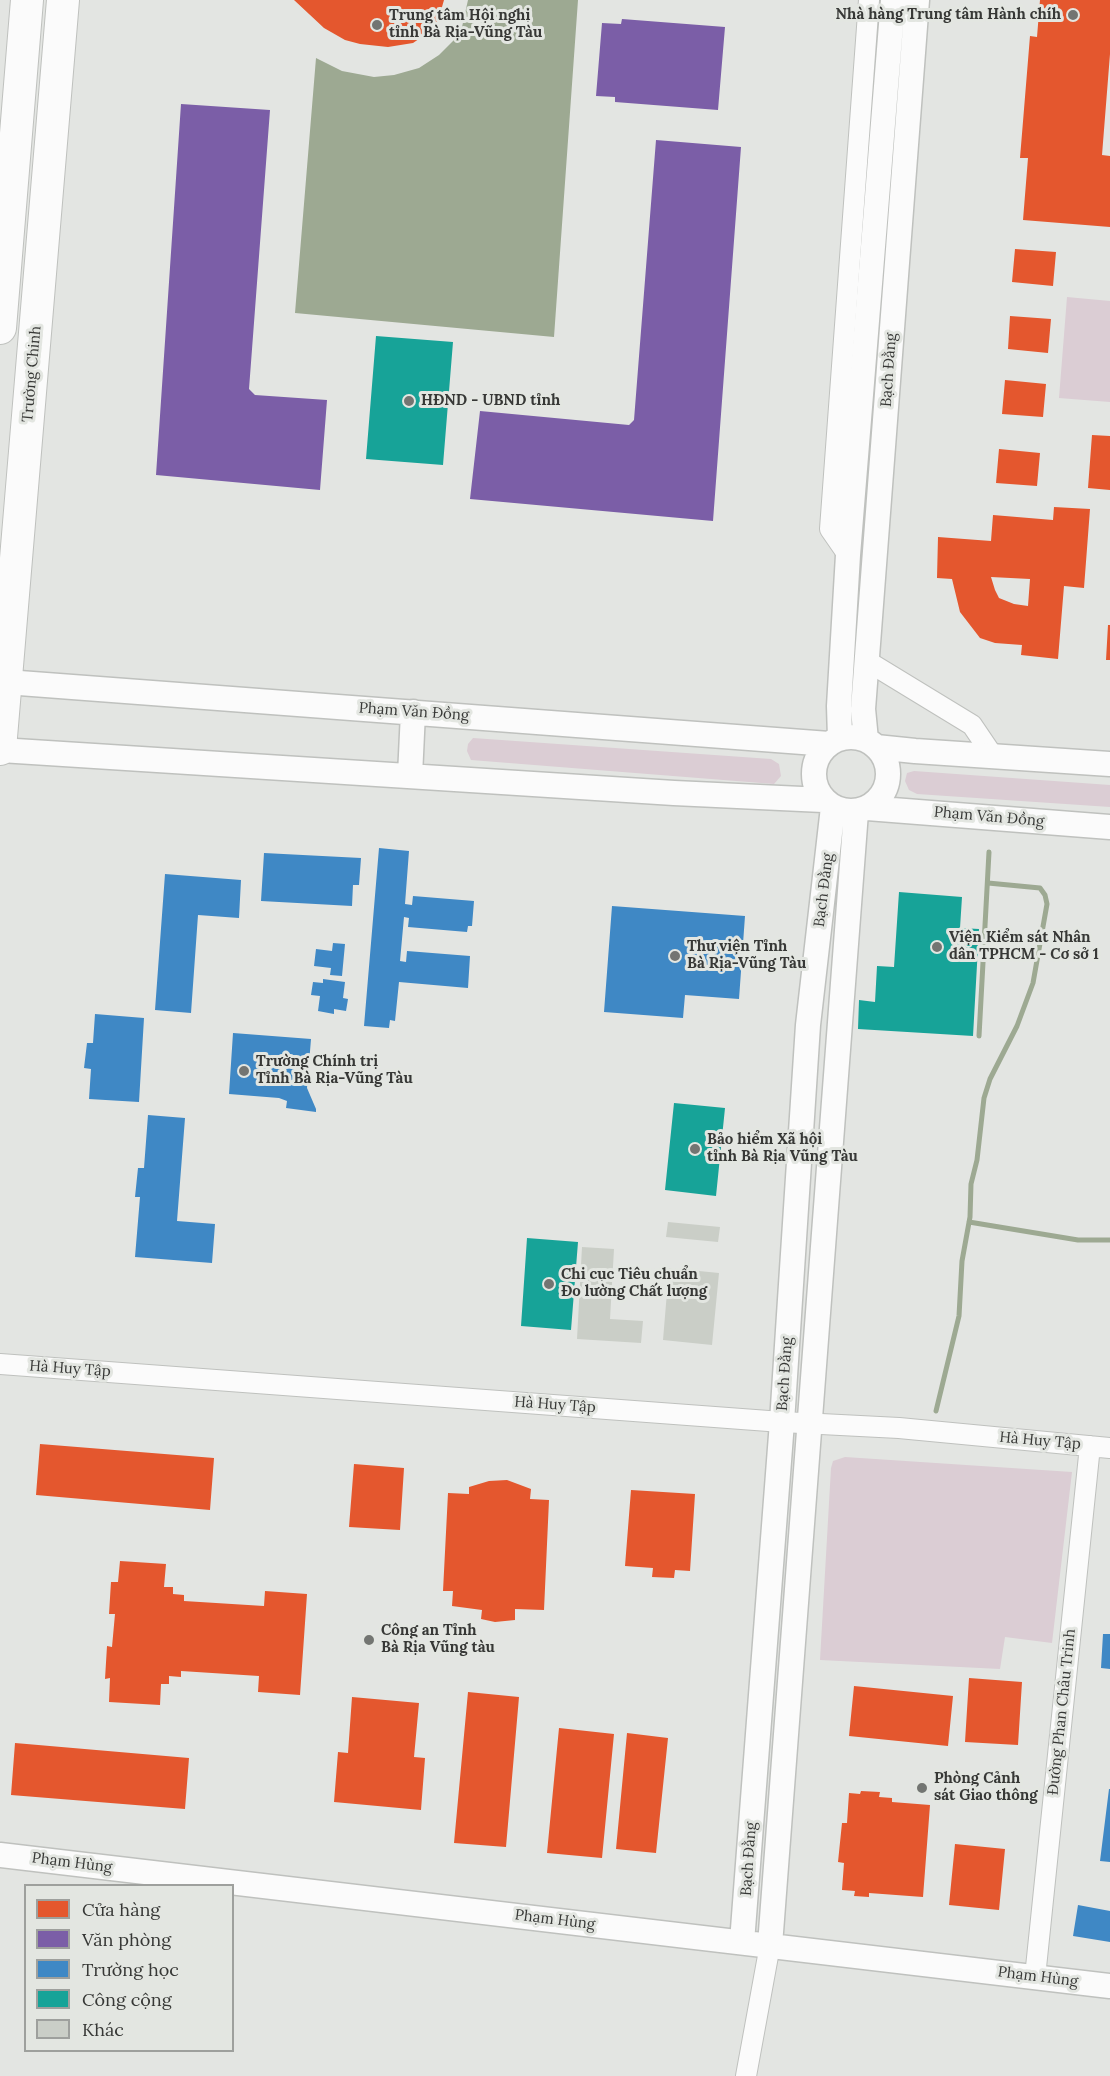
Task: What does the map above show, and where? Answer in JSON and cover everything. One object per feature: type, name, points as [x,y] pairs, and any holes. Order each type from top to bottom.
[{"type":"highway","points":[[0,328],[27,0]]},
{"type":"highway","name":"Trường Chinh","points":[[0,750],[3,682],[63,0]]},
{"type":"street","points":[[848,555],[830,529],[869,0]]},
{"type":"street","name":"Bạch Đằng","points":[[871,743],[863,709],[898,92],[893,0]]},
{"type":"street","name":"Bạch Đằng","points":[[834,741],[839,706],[848,555],[898,92],[917,0]]},
{"type":"street","points":[[867,661],[972,725],[993,756]]},
{"type":"street","name":"Phạm Văn Đồng","points":[[3,682],[834,741]]},
{"type":"street","points":[[410,776],[413,712]]},
{"type":"street","points":[[871,743],[885,762],[888,780],[877,801],[845,807],[816,789],[813,777],[820,753],[834,741],[853,737],[871,743],[915,751],[1110,764]]},
{"type":"street","name":"Phạm Văn Đồng","points":[[0,750],[674,794],[1110,827]]},
{"type":"street","name":"Bạch Đằng","points":[[742,1942],[782,1422],[808,1025],[845,807]]},
{"type":"street","name":"Bạch Đằng","points":[[770,1945],[809,1424],[845,807]]},
{"type":"street","name":"Hà Huy Tập","points":[[0,1364],[809,1424],[899,1428],[1110,1448]]},
{"type":"street","name":"Đường Phan Châu Trinh","points":[[1035,1977],[1090,1446]]},
{"type":"street","name":"Phạm Hùng","points":[[0,1855],[1110,1986]]},
{"type":"street","points":[[747,2076],[770,1945]]},
{"type":"shaded area","points":[[468,0],[578,0],[554,337],[295,313],[316,58],[342,71],[374,77],[394,75],[419,68],[439,55],[456,38],[462,27]]},
{"type":"shaded area","points":[[1067,297],[1110,301],[1110,402],[1059,398]]},
{"type":"shaded area","points":[[473,738],[771,759],[779,764],[781,776],[774,784],[471,760],[467,751],[468,744]]},
{"type":"shaded area","points":[[914,771],[1110,785],[1110,807],[917,794],[909,790],[905,781],[907,773]]},
{"type":"shaded area","points":[[845,1457],[1072,1472],[1052,1643],[1005,1637],[1000,1669],[820,1660],[831,1468],[833,1461]]},
{"type":"building: Cửa hàng","name":"Trung tâm Hội nghị tỉnh Bà Rịa-Vũng Tàu","points":[[294,0],[444,0],[438,21],[429,32],[413,43],[388,47],[345,40],[324,28]]},
{"type":"building: Cửa hàng","points":[[1040,0],[1110,0],[1110,54],[1102,155],[1110,156],[1110,227],[1023,220],[1028,158],[1020,158],[1030,36],[1037,37]]},
{"type":"building: Cửa hàng","points":[[1015,249],[1056,252],[1053,286],[1012,282]]},
{"type":"building: Cửa hàng","points":[[1010,316],[1051,319],[1048,353],[1008,349]]},
{"type":"building: Cửa hàng","points":[[1005,380],[1046,384],[1043,417],[1002,414]]},
{"type":"building: Cửa hàng","points":[[1092,435],[1110,436],[1110,490],[1088,488]]},
{"type":"building: Cửa hàng","points":[[999,449],[1040,453],[1037,486],[996,483]]},
{"type":"building: Cửa hàng","points":[[1054,507],[1090,509],[1084,588],[1064,586],[1058,659],[1021,655],[1022,645],[995,643],[980,638],[960,612],[952,579],[937,578],[938,537],[991,541],[993,515],[1053,520]],"holes":[[[991,577],[1030,579],[1028,606],[999,598]]]},
{"type":"building: Cửa hàng","points":[[1108,625],[1110,625],[1110,660],[1106,660]]},
{"type":"building: Cửa hàng","points":[[40,1444],[214,1458],[210,1510],[36,1495]]},
{"type":"building: Cửa hàng","points":[[354,1464],[404,1468],[400,1530],[349,1527]]},
{"type":"building: Cửa hàng","points":[[507,1480],[531,1489],[530,1499],[549,1500],[544,1610],[515,1609],[515,1620],[495,1622],[481,1619],[482,1610],[452,1606],[453,1591],[443,1591],[448,1493],[469,1494],[469,1487],[489,1481]]},
{"type":"building: Cửa hàng","points":[[631,1490],[695,1494],[690,1571],[675,1570],[674,1578],[652,1577],[653,1568],[625,1566]]},
{"type":"building: Cửa hàng","points":[[120,1561],[166,1564],[164,1587],[173,1587],[173,1594],[184,1595],[184,1601],[264,1606],[265,1591],[307,1594],[300,1695],[258,1692],[259,1676],[181,1671],[181,1677],[169,1676],[169,1684],[161,1684],[160,1705],[109,1702],[110,1678],[105,1679],[107,1646],[112,1647],[115,1614],[109,1614],[111,1582],[118,1582]]},
{"type":"building: Cửa hàng","points":[[969,1678],[1022,1682],[1018,1745],[965,1742]]},
{"type":"building: Cửa hàng","points":[[854,1686],[953,1696],[948,1746],[849,1736]]},
{"type":"building: Cửa hàng","points":[[468,1692],[519,1697],[506,1847],[454,1843]]},
{"type":"building: Cửa hàng","points":[[352,1697],[419,1703],[414,1757],[425,1758],[421,1810],[334,1802],[338,1752],[348,1753]]},
{"type":"building: Cửa hàng","points":[[559,1728],[614,1734],[602,1858],[547,1853]]},
{"type":"building: Cửa hàng","points":[[627,1733],[668,1738],[656,1853],[616,1849]]},
{"type":"building: Cửa hàng","points":[[15,1743],[189,1758],[185,1809],[11,1795]]},
{"type":"building: Cửa hàng","points":[[861,1791],[880,1792],[879,1797],[892,1798],[892,1802],[930,1805],[923,1897],[869,1893],[869,1897],[854,1896],[855,1891],[842,1890],[844,1863],[838,1862],[842,1823],[847,1823],[849,1793],[860,1794]]},
{"type":"building: Cửa hàng","points":[[955,1844],[1005,1849],[999,1910],[949,1905]]},
{"type":"building: Văn phòng","points":[[622,19],[725,27],[718,110],[615,102],[615,97],[596,96],[602,23],[621,24]]},
{"type":"building: Văn phòng","points":[[181,104],[270,110],[249,389],[255,395],[327,400],[320,490],[156,475]]},
{"type":"building: Văn phòng","points":[[656,140],[741,147],[713,521],[470,499],[480,411],[629,425],[634,420]]},
{"type":"building: Trường học","points":[[379,848],[409,851],[405,904],[412,905],[413,896],[474,901],[472,926],[468,926],[467,932],[408,927],[409,918],[404,917],[400,961],[406,962],[407,951],[470,956],[468,988],[399,982],[395,1021],[390,1020],[389,1028],[364,1026]]},
{"type":"building: Trường học","points":[[264,853],[361,858],[359,885],[353,885],[352,906],[261,901]]},
{"type":"building: Trường học","points":[[165,874],[241,880],[239,918],[198,915],[191,1013],[155,1010]]},
{"type":"building: Trường học","name":"Thư viện Tỉnh Bà Rịa-Vũng Tàu","points":[[612,906],[745,916],[739,999],[685,995],[683,1018],[604,1012]]},
{"type":"building: Trường học","points":[[333,943],[345,944],[342,976],[330,975],[331,968],[314,966],[316,949],[332,951]]},
{"type":"building: Trường học","points":[[323,979],[345,982],[343,998],[348,999],[346,1011],[334,1009],[334,1014],[318,1011],[320,996],[311,995],[313,982],[323,983]]},
{"type":"building: Trường học","points":[[95,1014],[144,1018],[139,1102],[89,1099],[91,1069],[84,1068],[87,1043],[93,1043]]},
{"type":"building: Trường học","points":[[233,1033],[311,1039],[307,1088],[316,1112],[286,1108],[287,1101],[279,1098],[229,1094]]},
{"type":"building: Trường học","points":[[148,1115],[185,1118],[177,1221],[215,1224],[212,1263],[135,1257],[140,1197],[135,1197],[138,1168],[144,1168]]},
{"type":"building: Trường học","points":[[1103,1634],[1110,1634],[1110,1669],[1101,1668]]},
{"type":"building: Trường học","points":[[1110,1789],[1110,1862],[1100,1861]]},
{"type":"building: Trường học","points":[[1078,1905],[1110,1911],[1110,1942],[1073,1936]]},
{"type":"building: Công cộng","name":"HĐND - UBND tỉnh","points":[[376,336],[453,342],[443,465],[366,459]]},
{"type":"building: Công cộng","name":"Viện Kiểm sát Nhân dân TPHCM - Cơ sở 1","points":[[899,892],[962,897],[960,928],[979,929],[973,1036],[858,1029],[859,1000],[875,1002],[877,966],[894,967]]},
{"type":"building: Công cộng","name":"Bảo hiểm Xã hội tỉnh Bà Rịa Vũng Tàu","points":[[674,1103],[725,1108],[716,1196],[665,1190]]},
{"type":"building: Công cộng","name":"Chi cục Tiêu chuẩn Đo lường Chất lượng","points":[[527,1238],[578,1242],[571,1330],[521,1326]]},
{"type":"building: Khác","points":[[668,1222],[720,1227],[718,1242],[666,1237]]},
{"type":"building: Khác","points":[[582,1247],[614,1249],[610,1319],[643,1321],[641,1343],[577,1339]]},
{"type":"building: Khác","points":[[669,1268],[719,1273],[712,1345],[663,1340]]},
{"type":"waterway","points":[[979,1036],[989,852]]},
{"type":"waterway","points":[[936,1411],[959,1316],[962,1261],[970,1217],[971,1184],[977,1160],[984,1098],[990,1079],[1017,1026],[1033,983],[1047,904],[1040,888],[988,883]]},
{"type":"waterway","points":[[969,1222],[1078,1240],[1110,1240]]},
{"type":"place","name":"Nhà hàng Trung tâm Hành chíh","points":[[1073,15]]},
{"type":"place","name":"Trung tâm Hội nghị tỉnh Bà Rịa-Vũng Tàu","points":[[377,25]]},
{"type":"place","name":"HĐND - UBND tỉnh","points":[[409,401]]},
{"type":"place","name":"Viện Kiểm sát Nhân dân TPHCM - Cơ sở 1","points":[[937,947]]},
{"type":"place","name":"Thư viện Tỉnh Bà Rịa-Vũng Tàu","points":[[675,956]]},
{"type":"place","name":"Trường Chính trị Tỉnh Bà Rịa-Vũng Tàu","points":[[244,1071]]},
{"type":"place","name":"Bảo hiểm Xã hội tỉnh Bà Rịa Vũng Tàu","points":[[695,1149]]},
{"type":"place","name":"Chi cục Tiêu chuẩn Đo lường Chất lượng","points":[[549,1284]]},
{"type":"place","name":"Công an Tỉnh Bà Rịa Vũng tàu","points":[[369,1640]]},
{"type":"place","name":"Phòng Cảnh sát Giao thông","points":[[922,1788]]}]
